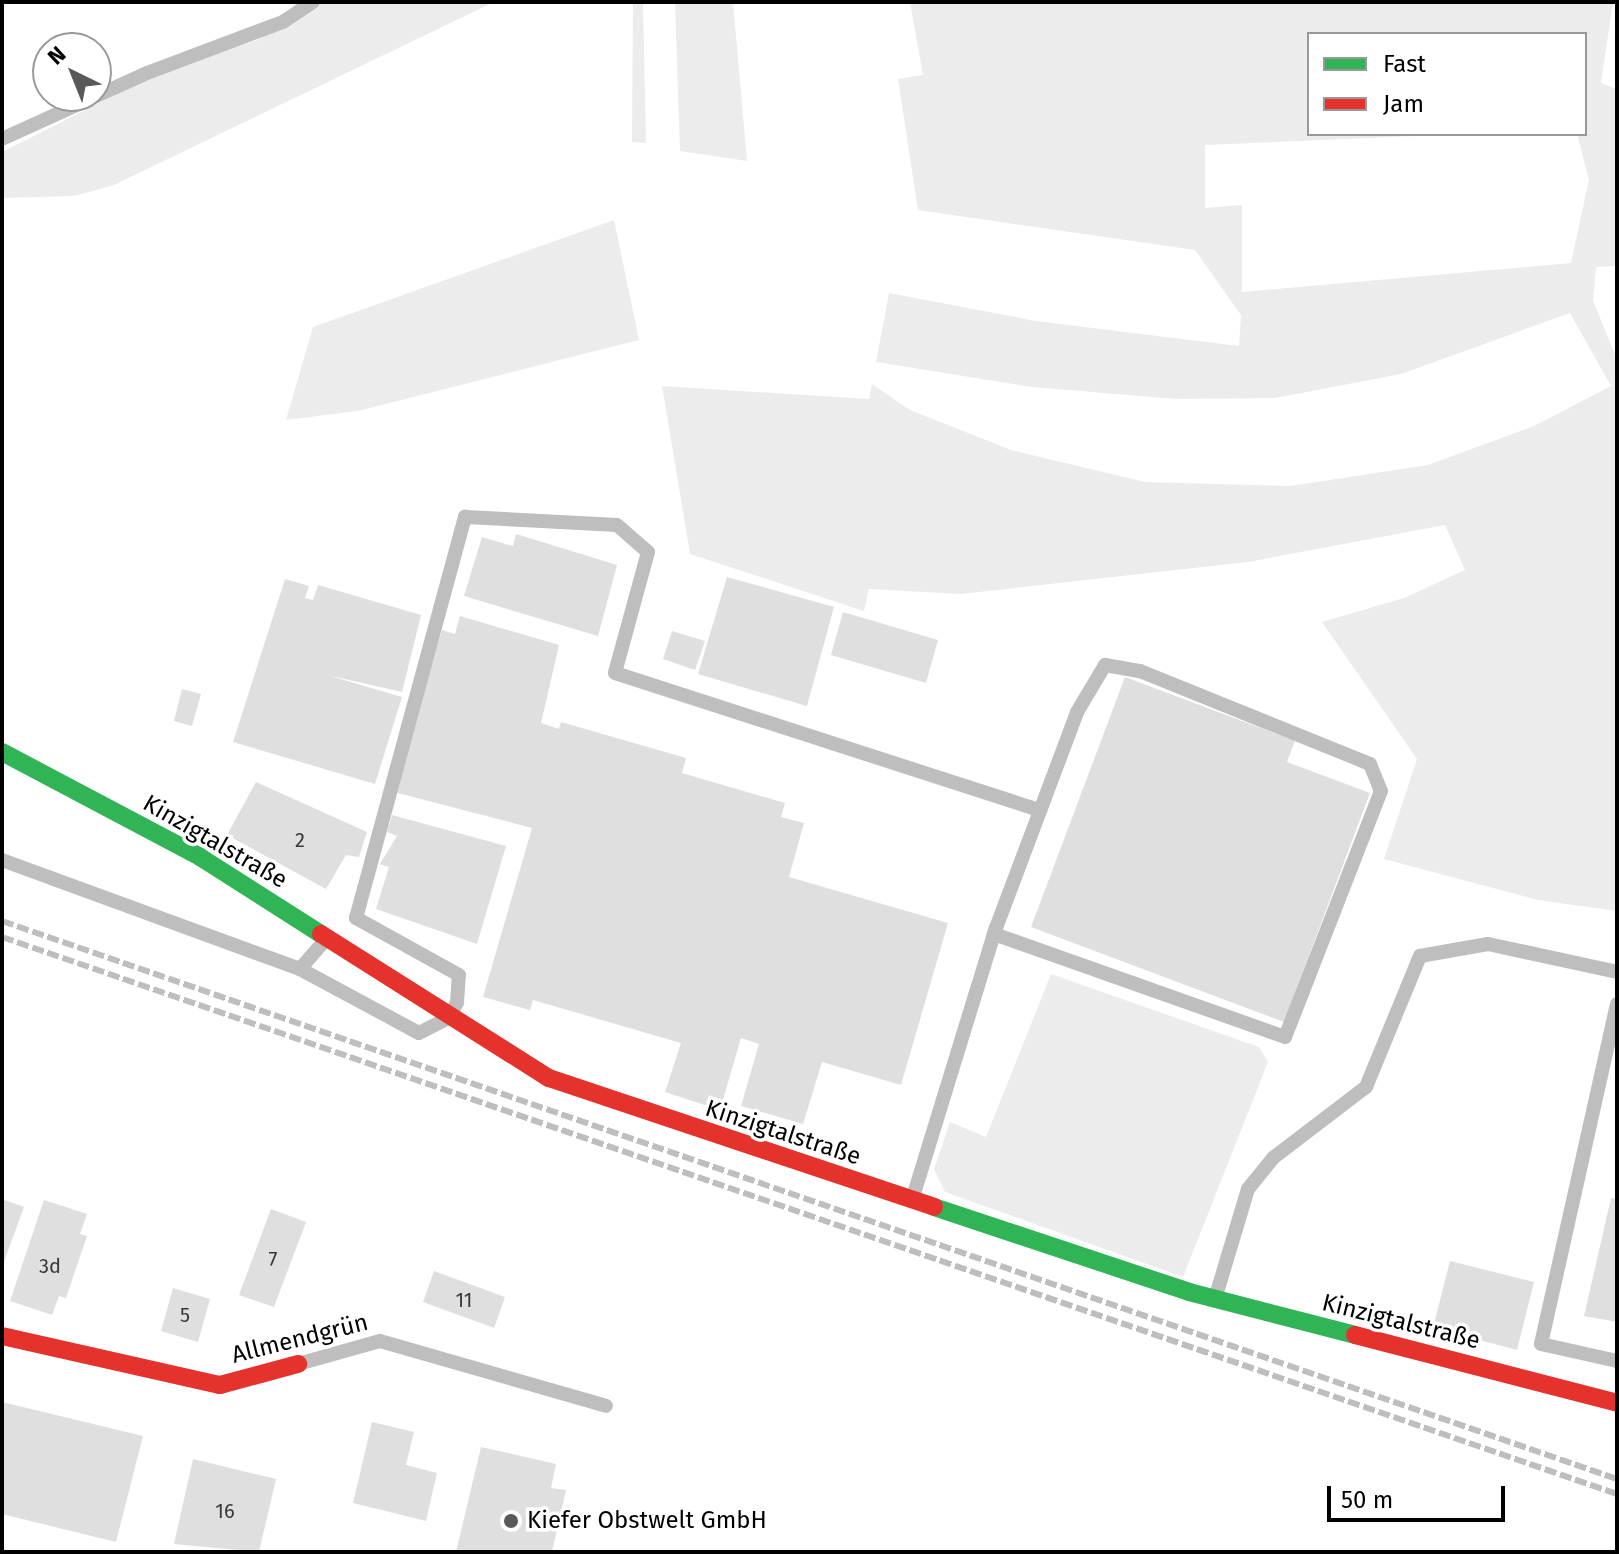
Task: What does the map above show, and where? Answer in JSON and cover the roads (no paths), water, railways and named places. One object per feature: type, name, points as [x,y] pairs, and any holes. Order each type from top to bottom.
[{"type":"main road","name":"Kinzigtalstraße","points":[[2,752],[200,857],[449,1018],[549,1078],[911,1201],[1215,1299],[1617,1403]]},
{"type":"main road","name":"Allmendgrün","points":[[2,1336],[220,1385],[298,1364]]},
{"type":"lane","points":[[2,139],[147,73],[283,22],[313,2]]},
{"type":"lane","points":[[2,860],[300,969],[419,1033],[449,1018],[459,975],[356,918],[465,517],[617,525],[648,552],[615,673],[1040,810]]},
{"type":"lane","points":[[911,1201],[994,934],[1077,712],[1105,665],[1140,671],[1370,764],[1381,791],[1285,1037],[994,934]]},
{"type":"lane","points":[[300,969],[327,937]]},
{"type":"lane","points":[[1215,1299],[1248,1189],[1273,1158],[1366,1087],[1420,956],[1488,944],[1617,972]]},
{"type":"lane","points":[[1617,1004],[1541,1344],[1617,1361]]},
{"type":"lane","name":"Allmendgrün","points":[[298,1364],[380,1341],[606,1406]]},
{"type":"railway","points":[[2,921],[1617,1479]]},
{"type":"railway","points":[[2,937],[1617,1494]]},
{"type":"place","name":"Kiefer Obstwelt GmbH","points":[[511,1521]]}]
